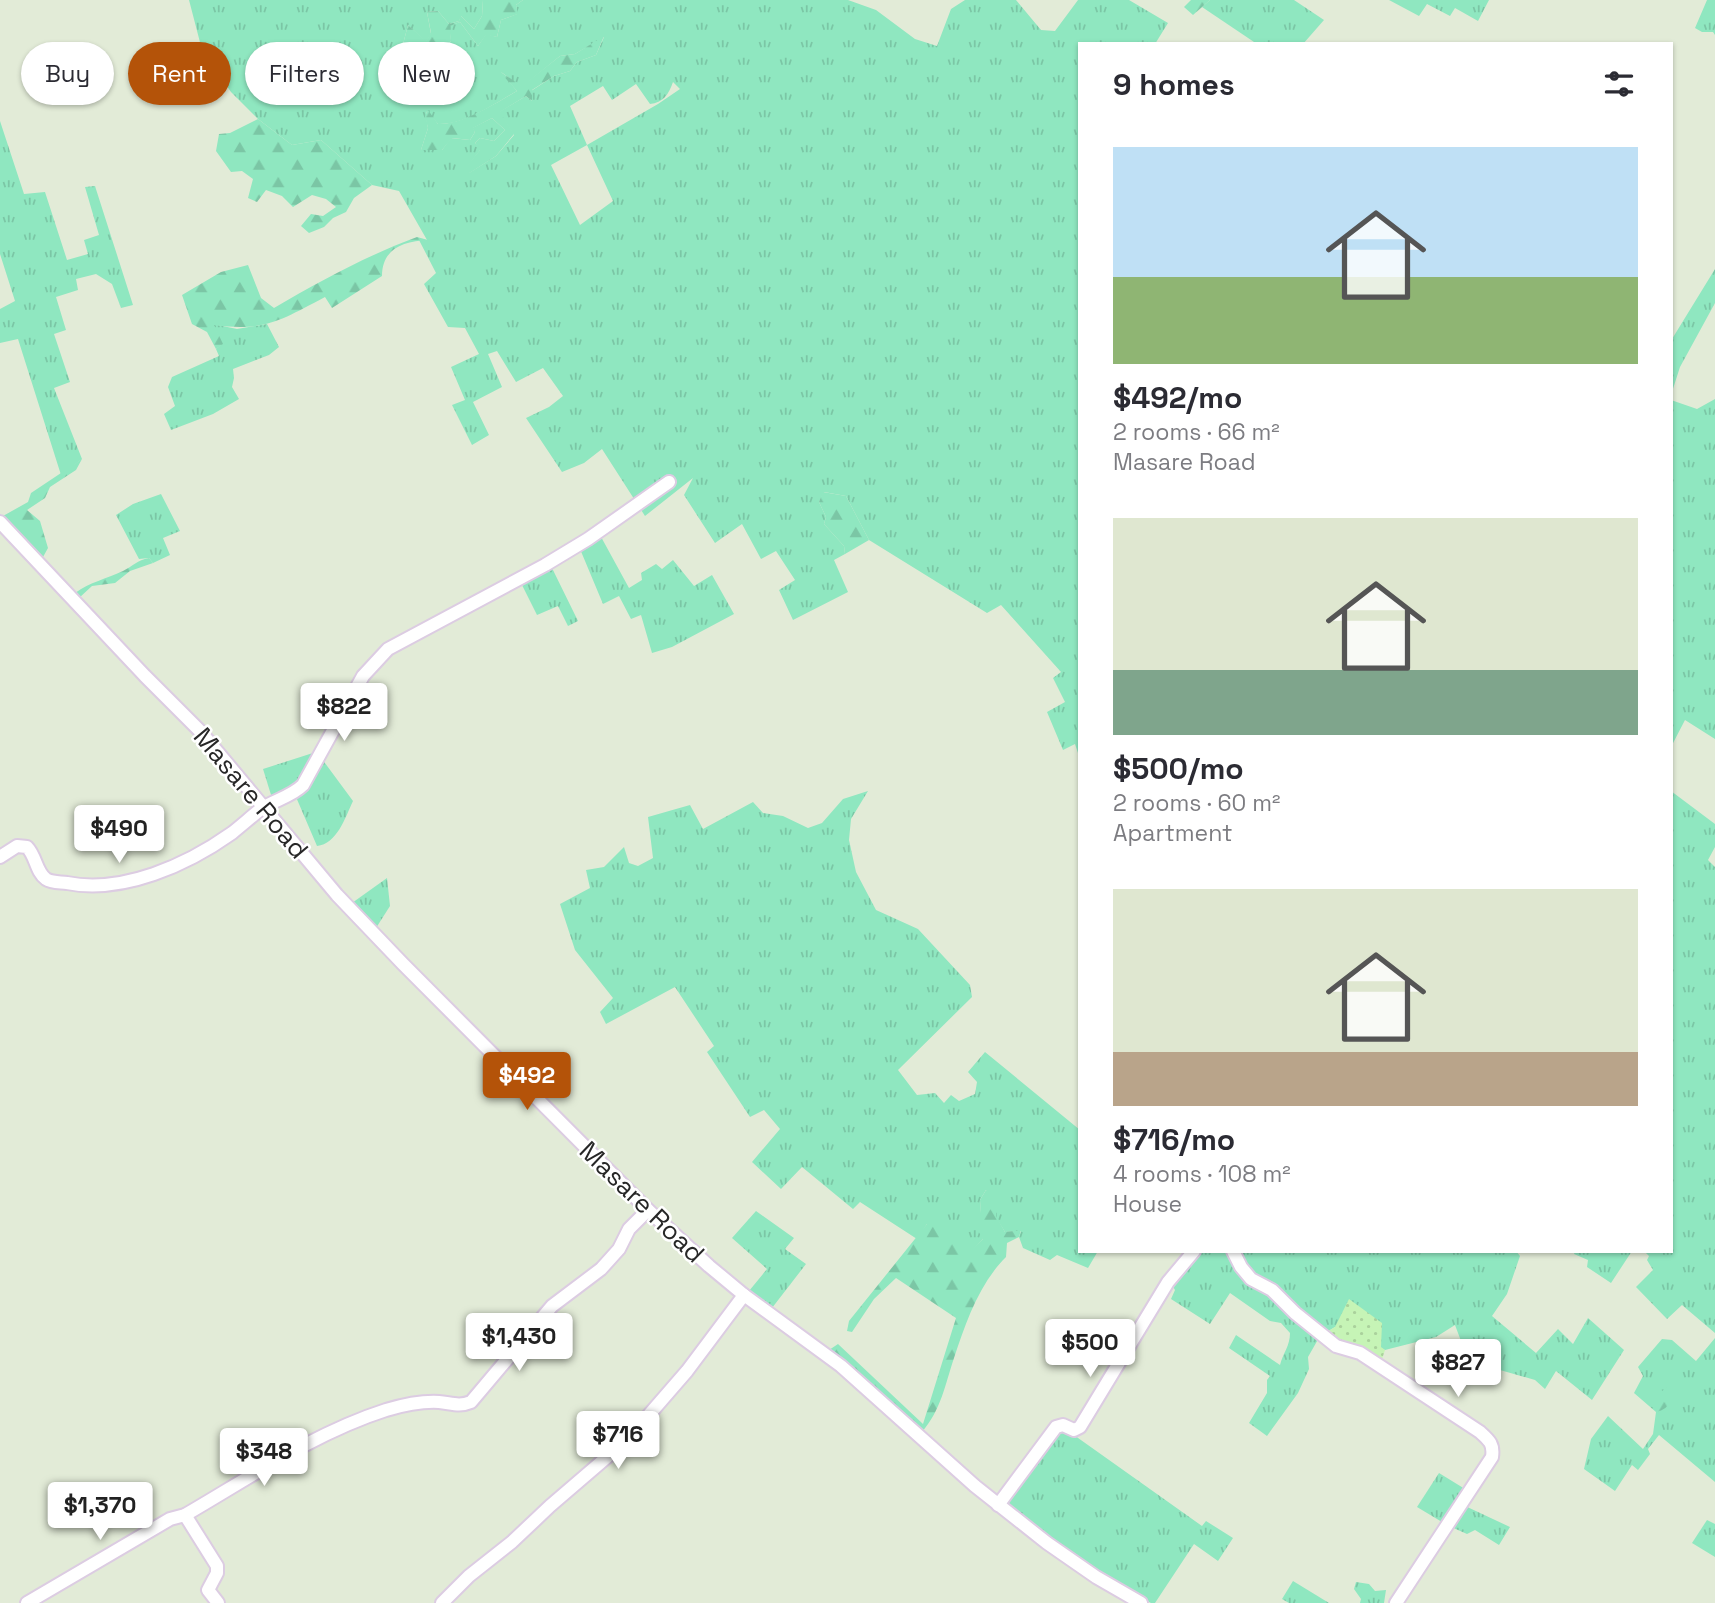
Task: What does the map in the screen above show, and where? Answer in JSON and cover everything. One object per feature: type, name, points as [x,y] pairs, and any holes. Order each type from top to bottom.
[{"type":"street","points":[[0,857],[10,849],[22,846],[30,850],[40,872],[48,880],[80,886],[108,885],[178,864],[232,833],[263,808],[297,791],[307,780],[356,687],[374,662],[388,649],[545,565],[588,539],[669,482]]},
{"type":"street","name":"Masare Road","points":[[0,522],[200,731],[337,895],[402,964],[648,1210],[744,1295],[841,1366],[998,1505],[1047,1544],[1141,1603]]},
{"type":"street","points":[[27,1603],[170,1520],[185,1515],[284,1457],[356,1421],[415,1404],[442,1402],[463,1405],[471,1402],[547,1311],[601,1269],[619,1249],[629,1229],[648,1210]]},
{"type":"street","points":[[998,1505],[1056,1427],[1063,1425],[1074,1430],[1080,1427],[1168,1282],[1192,1253]]},
{"type":"street","points":[[1234,1253],[1251,1279],[1272,1290],[1295,1313],[1336,1346],[1360,1353],[1491,1442],[1493,1448],[1488,1463],[1396,1603]]},
{"type":"street","points":[[442,1603],[469,1576],[512,1542],[628,1439],[687,1371],[744,1295]]},
{"type":"street","points":[[185,1515],[217,1566],[217,1573],[208,1590],[218,1603]]},
{"type":"green space","points":[[189,0],[483,0],[482,16],[474,29],[461,16],[459,21],[449,24],[438,11],[427,12],[431,34],[426,42],[408,25],[404,42],[378,42],[378,105],[475,105],[475,42],[478,46],[486,34],[497,37],[501,20],[517,14],[516,5],[523,0],[848,0],[876,10],[915,39],[937,46],[951,9],[965,0],[1016,0],[1041,30],[1055,31],[1078,0],[1129,0],[1168,23],[1156,42],[1078,42],[1078,753],[1075,744],[1063,750],[1047,712],[1065,702],[1053,678],[1061,672],[1001,605],[987,613],[869,540],[846,496],[824,492],[819,502],[826,517],[824,524],[844,546],[845,554],[834,560],[848,592],[793,620],[779,590],[795,580],[776,551],[761,559],[742,524],[715,543],[684,495],[693,478],[645,516],[602,449],[584,463],[562,472],[526,418],[549,407],[563,396],[543,368],[516,382],[497,351],[488,354],[502,387],[473,402],[489,435],[472,445],[452,405],[465,400],[451,367],[479,354],[465,328],[448,327],[424,284],[436,273],[419,240],[427,240],[399,191],[372,185],[321,140],[292,145],[258,119],[231,92],[231,42],[200,42]],"holes":[[[604,37],[596,55],[577,62],[570,71],[554,76],[531,91],[532,101],[526,96],[499,112],[514,135],[496,156],[469,173],[467,167],[481,149],[475,143],[480,138],[494,141],[505,130],[492,118],[472,128],[475,132],[470,140],[451,138],[442,150],[421,150],[428,128],[427,111],[438,124],[469,117],[517,91],[501,72],[522,87],[560,56],[575,54]],[[673,82],[680,89],[587,145],[570,106],[603,86],[612,100],[636,84],[650,104],[665,97]],[[587,145],[613,201],[580,225],[551,165]]]},
{"type":"green space","points":[[483,0],[523,0],[516,5],[518,14],[501,20],[497,37],[486,35],[478,46],[460,22],[450,26],[450,42],[404,42],[408,25],[426,41],[431,33],[427,12],[438,11],[449,24],[459,21],[460,15],[474,29],[482,16]]},
{"type":"green space","points":[[1191,0],[1210,0],[1193,15],[1184,7]]},
{"type":"green space","points":[[1210,0],[1294,0],[1324,20],[1305,42],[1254,42],[1202,7]]},
{"type":"green space","points":[[1389,0],[1489,0],[1478,21],[1455,8],[1450,16],[1427,4],[1419,16]]},
{"type":"green space","points":[[1707,0],[1715,0],[1715,35],[1713,32],[1702,32],[1695,28]]},
{"type":"green space","points":[[460,22],[475,42],[450,42],[449,26]]},
{"type":"green space","points":[[604,36],[596,55],[577,62],[570,71],[554,76],[532,90],[532,101],[526,96],[500,112],[514,134],[496,156],[468,174],[466,167],[480,150],[475,143],[480,138],[494,141],[505,130],[492,118],[473,128],[475,132],[470,140],[452,138],[442,150],[421,150],[428,128],[425,116],[428,110],[438,124],[468,117],[517,91],[499,71],[522,86],[560,56],[575,54]]},
{"type":"green space","points":[[258,119],[292,145],[321,140],[372,185],[354,198],[346,212],[333,218],[324,227],[309,233],[301,226],[311,214],[323,216],[336,207],[326,199],[312,195],[293,207],[282,196],[266,190],[257,202],[248,198],[253,179],[242,171],[231,172],[216,151],[219,134],[230,133]]},
{"type":"green space","points":[[0,121],[24,194],[45,192],[67,260],[88,254],[84,240],[99,235],[85,187],[95,186],[133,305],[121,308],[112,284],[96,274],[76,279],[78,290],[56,297],[66,330],[54,334],[70,382],[54,388],[82,459],[61,475],[18,339],[0,343],[0,309],[15,301],[0,254]]},
{"type":"green space","points":[[417,237],[428,240],[410,242],[396,248],[386,259],[382,276],[332,308],[325,297],[272,322],[247,327],[214,325],[223,344],[216,349],[207,332],[192,324],[182,295],[221,272],[248,265],[261,298],[274,308],[380,252]]},
{"type":"green space","points":[[1715,269],[1715,303],[1680,367],[1673,389],[1673,337]]},
{"type":"green space","points":[[213,324],[237,329],[267,324],[279,347],[269,355],[233,369],[232,387],[239,399],[213,414],[171,430],[164,414],[175,406],[168,387],[172,377],[219,356],[216,349],[222,344]]},
{"type":"green space","points":[[1715,399],[1715,739],[1685,720],[1673,743],[1673,401],[1697,409]]},
{"type":"green space","points":[[82,459],[76,470],[50,487],[45,498],[27,510],[40,521],[48,548],[43,557],[3,516],[28,502],[31,493]]},
{"type":"green space","points":[[823,492],[846,496],[869,540],[845,554],[844,546],[824,524],[826,517],[819,502]]},
{"type":"green space","points":[[161,494],[180,531],[163,538],[170,555],[153,563],[149,558],[139,559],[116,515],[133,504]]},
{"type":"green space","points":[[600,535],[629,588],[642,580],[641,573],[656,564],[662,569],[673,560],[694,586],[712,575],[734,614],[672,647],[652,653],[641,615],[631,619],[619,596],[603,604],[580,549]]},
{"type":"green space","points":[[149,558],[153,563],[130,571],[115,583],[92,586],[79,598],[75,593],[86,586]]},
{"type":"green space","points":[[551,566],[578,621],[568,626],[558,606],[537,615],[521,583]]},
{"type":"green space","points":[[316,752],[300,782],[272,798],[263,769]]},
{"type":"green space","points":[[322,759],[353,801],[335,835],[330,841],[317,846],[296,797]]},
{"type":"green space","points":[[868,791],[851,819],[849,840],[856,872],[876,910],[918,929],[970,985],[972,997],[898,1070],[917,1095],[935,1093],[944,1103],[951,1095],[959,1101],[975,1094],[977,1082],[968,1072],[985,1052],[1078,1128],[1078,1253],[1097,1253],[1088,1268],[1057,1255],[1050,1260],[1023,1248],[1019,1237],[1021,1231],[1005,1232],[995,1216],[986,1190],[980,1200],[983,1239],[972,1251],[927,1224],[917,1239],[860,1202],[853,1209],[802,1167],[781,1189],[752,1162],[780,1129],[764,1110],[750,1117],[707,1052],[714,1046],[675,987],[606,1024],[600,1012],[613,998],[575,950],[560,904],[590,888],[586,870],[604,867],[624,847],[629,863],[638,866],[653,858],[648,817],[690,805],[703,829],[753,802],[763,813],[783,816],[808,828],[822,823],[843,799]]},
{"type":"green space","points":[[1673,792],[1715,824],[1715,847],[1708,860],[1715,867],[1715,1333],[1682,1305],[1667,1319],[1636,1287],[1653,1270],[1647,1260],[1649,1256],[1646,1253],[1673,1253]]},
{"type":"green space","points":[[387,878],[390,906],[376,928],[352,903]]},
{"type":"green space","points":[[986,1190],[997,1201],[996,1216],[1005,1232],[1021,1230],[1019,1237],[1007,1243],[1006,1257],[988,1279],[974,1304],[938,1406],[922,1432],[882,1393],[829,1350],[838,1344],[923,1424],[956,1318],[896,1278],[874,1299],[852,1332],[847,1331],[849,1321],[927,1224],[941,1216],[953,1227],[953,1238],[972,1250],[983,1239],[972,1221],[981,1215],[980,1200]]},
{"type":"green space","points":[[756,1211],[794,1238],[785,1249],[806,1264],[772,1308],[749,1291],[767,1269],[732,1238]]},
{"type":"green space","points":[[1195,1253],[1518,1253],[1520,1256],[1507,1294],[1492,1316],[1536,1353],[1558,1329],[1573,1344],[1588,1318],[1624,1350],[1592,1400],[1556,1371],[1545,1389],[1535,1380],[1500,1370],[1461,1341],[1455,1325],[1436,1337],[1385,1350],[1335,1327],[1320,1336],[1308,1357],[1309,1369],[1298,1393],[1267,1436],[1249,1423],[1267,1393],[1267,1380],[1270,1376],[1229,1348],[1236,1335],[1280,1365],[1290,1333],[1281,1323],[1270,1321],[1230,1293],[1210,1324],[1171,1299],[1175,1290],[1171,1283]]},
{"type":"green space","points":[[1631,1253],[1611,1283],[1587,1267],[1588,1260],[1574,1254]]},
{"type":"green space","points":[[1715,1338],[1715,1482],[1659,1435],[1648,1449],[1650,1454],[1638,1470],[1632,1465],[1615,1491],[1584,1469],[1591,1439],[1608,1416],[1643,1449],[1653,1434],[1656,1412],[1634,1393],[1643,1376],[1638,1367],[1662,1339],[1672,1340],[1696,1361]]},
{"type":"green space","points":[[1678,1379],[1682,1383],[1672,1401],[1656,1412],[1662,1391]]},
{"type":"green space","points":[[1064,1428],[1202,1526],[1206,1521],[1233,1538],[1218,1561],[1194,1544],[1155,1603],[1151,1603],[1101,1576],[1004,1503],[1057,1431]]},
{"type":"green space","points":[[1439,1473],[1465,1489],[1442,1522],[1417,1507]]},
{"type":"green space","points":[[1463,1505],[1510,1527],[1499,1545],[1475,1530],[1467,1534],[1449,1526]]},
{"type":"green space","points":[[1707,1520],[1715,1524],[1715,1557],[1692,1543]]},
{"type":"green space","points":[[1293,1581],[1329,1603],[1289,1603],[1282,1599]]},
{"type":"green space","points":[[1356,1582],[1369,1584],[1375,1591],[1386,1590],[1384,1603],[1360,1603],[1361,1599],[1354,1589]]},
{"type":"sand","points":[[1349,1299],[1382,1323],[1381,1347],[1385,1350],[1381,1362],[1320,1336],[1335,1327]]}]
